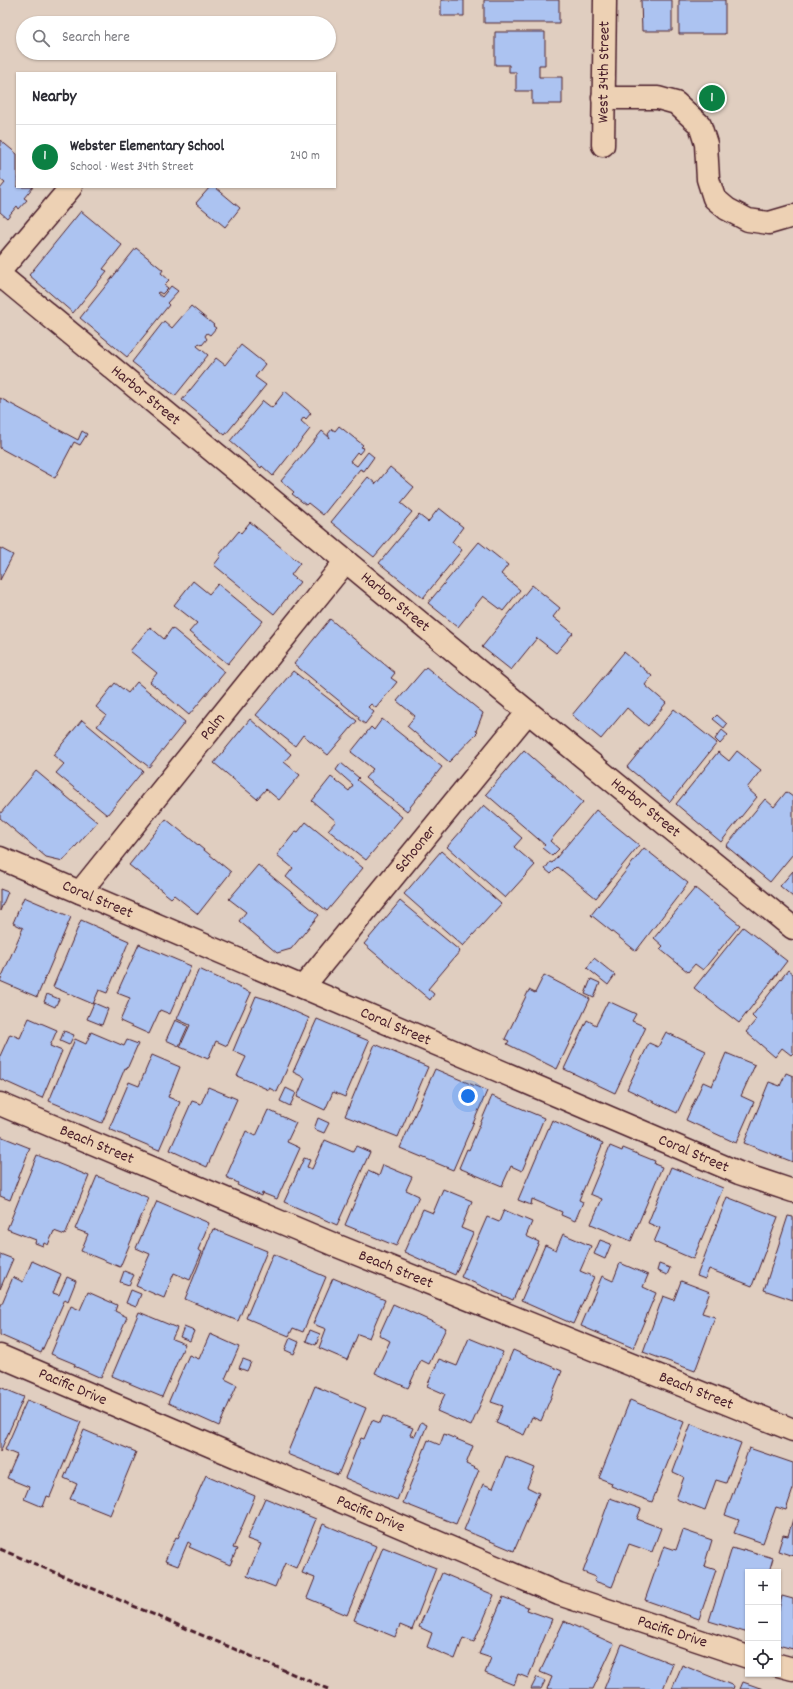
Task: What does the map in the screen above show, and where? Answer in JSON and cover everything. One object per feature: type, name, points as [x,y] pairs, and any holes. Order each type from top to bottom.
[{"type":"street","name":"West 34th Street","points":[[603,145],[605,0]]},
{"type":"street","points":[[603,98],[658,98],[676,103],[700,125],[706,144],[708,179],[714,198],[727,209],[748,220],[769,224],[793,216]]},
{"type":"street","points":[[0,271],[70,188]]},
{"type":"street","name":"Harbor Street","points":[[0,275],[528,712],[793,928]]},
{"type":"street","name":"Palm","points":[[80,892],[346,561]]},
{"type":"street","name":"Schooner","points":[[303,987],[528,712]]},
{"type":"street","name":"Coral Street","points":[[0,858],[739,1172],[793,1191]]},
{"type":"street","name":"Beach Street","points":[[0,1104],[328,1242],[793,1430]]},
{"type":"street","name":"Pacific Drive","points":[[0,1356],[559,1594],[745,1656]]},
{"type":"street","points":[[781,1666],[793,1669]]},
{"type":"building","points":[[441,0],[464,0],[464,16],[441,16]]},
{"type":"building","points":[[484,0],[559,0],[559,23],[484,23]]},
{"type":"building","points":[[641,0],[672,0],[672,31],[642,31]]},
{"type":"building","points":[[679,0],[725,0],[725,34],[679,34]]},
{"type":"building","points":[[495,32],[545,32],[545,65],[539,65],[539,77],[562,77],[562,104],[532,104],[532,91],[516,91],[516,72],[509,72],[509,65],[495,65]]},
{"type":"building","points":[[0,140],[16,153],[16,188],[32,188],[24,198],[27,200],[19,209],[17,206],[7,218],[0,212],[0,189],[5,183],[0,179]]},
{"type":"building","points":[[209,188],[216,188],[240,208],[225,227],[196,203]]},
{"type":"building","points":[[81,211],[122,245],[103,269],[107,271],[73,313],[29,275]]},
{"type":"building","points":[[136,248],[163,270],[161,273],[169,280],[164,285],[168,288],[162,294],[159,292],[157,293],[162,297],[171,286],[178,291],[167,303],[169,305],[127,357],[80,318]]},
{"type":"building","points":[[191,306],[216,328],[210,335],[207,333],[205,336],[207,339],[202,345],[199,343],[197,346],[208,355],[175,396],[132,362],[164,321],[172,328]]},
{"type":"building","points":[[241,345],[265,364],[255,377],[266,385],[225,435],[182,400],[216,358],[225,365]]},
{"type":"building","points":[[285,391],[311,413],[306,419],[304,417],[301,421],[310,429],[273,476],[262,466],[261,468],[230,441],[263,401],[272,408]]},
{"type":"building","points":[[0,398],[78,440],[82,431],[87,434],[80,445],[74,442],[55,478],[0,448]]},
{"type":"building","points":[[339,426],[363,445],[361,447],[364,448],[359,454],[357,452],[350,461],[357,466],[368,452],[374,457],[364,471],[360,469],[323,515],[308,503],[306,505],[292,494],[294,492],[281,481],[322,431],[330,438],[328,434],[332,429],[335,431]]},
{"type":"building","points":[[390,467],[414,487],[401,503],[412,512],[374,557],[331,522],[368,477],[376,484]]},
{"type":"building","points":[[439,508],[463,527],[452,542],[462,550],[423,598],[379,563],[419,515],[428,522]]},
{"type":"building","points":[[250,522],[300,563],[291,575],[300,582],[274,614],[214,565],[221,556],[219,555],[239,531],[241,533]]},
{"type":"building","points":[[479,542],[508,565],[501,574],[520,590],[503,611],[483,596],[458,627],[428,603]]},
{"type":"building","points":[[0,548],[13,555],[0,580]]},
{"type":"building","points":[[193,581],[209,594],[218,584],[263,621],[228,664],[189,632],[197,623],[174,605]]},
{"type":"building","points":[[532,585],[560,608],[553,617],[573,633],[556,653],[537,638],[511,670],[482,647]]},
{"type":"building","points":[[330,619],[395,673],[391,678],[397,682],[376,708],[371,704],[368,707],[374,712],[365,724],[358,719],[359,717],[294,664]]},
{"type":"building","points":[[150,627],[164,639],[172,628],[225,672],[189,715],[150,682],[157,673],[130,651]]},
{"type":"building","points":[[624,652],[652,676],[645,685],[666,703],[648,726],[627,708],[601,739],[572,715]]},
{"type":"building","points":[[426,667],[483,713],[476,731],[478,732],[449,762],[407,726],[415,716],[397,701]]},
{"type":"building","points":[[293,671],[357,721],[328,755],[303,735],[295,746],[256,715]]},
{"type":"building","points":[[137,682],[185,722],[149,767],[97,726],[106,715],[96,707],[115,683],[128,693]]},
{"type":"building","points":[[674,709],[717,743],[670,802],[627,767]]},
{"type":"building","points":[[717,715],[727,724],[724,728],[713,719]]},
{"type":"building","points":[[250,719],[291,754],[284,762],[300,775],[279,800],[266,789],[257,799],[214,763]]},
{"type":"building","points":[[382,719],[442,767],[407,811],[365,778],[373,769],[351,752],[371,727],[374,730]]},
{"type":"building","points":[[82,720],[143,771],[107,815],[56,773],[64,764],[53,755]]},
{"type":"building","points":[[722,730],[728,735],[720,744],[715,739]]},
{"type":"building","points":[[524,750],[583,802],[550,841],[559,849],[552,856],[542,848],[545,845],[486,794]]},
{"type":"building","points":[[737,751],[761,770],[747,788],[757,797],[721,842],[676,804],[718,752],[729,761]]},
{"type":"building","points":[[341,763],[359,778],[357,780],[402,817],[366,860],[328,830],[336,821],[312,801],[331,777],[349,791],[353,785],[336,770]]},
{"type":"building","points":[[36,771],[97,822],[63,861],[46,857],[0,818],[0,814]]},
{"type":"building","points":[[786,792],[793,797],[793,854],[770,882],[726,846],[765,799],[774,807]]},
{"type":"building","points":[[484,805],[522,838],[514,847],[535,865],[505,898],[447,847]]},
{"type":"building","points":[[596,810],[639,845],[596,898],[558,867],[551,874],[545,869],[550,862],[552,863]]},
{"type":"building","points":[[166,819],[231,872],[198,914],[174,895],[171,898],[129,865]]},
{"type":"building","points":[[306,822],[363,868],[327,911],[286,877],[293,868],[277,855],[296,831],[298,832]]},
{"type":"building","points":[[644,848],[688,883],[636,951],[591,915]]},
{"type":"building","points":[[441,851],[501,904],[463,946],[404,894]]},
{"type":"building","points":[[258,865],[319,915],[291,949],[277,953],[239,921],[246,912],[229,899]]},
{"type":"building","points":[[793,871],[793,897],[780,886]]},
{"type":"building","points":[[695,888],[740,925],[703,970],[695,964],[688,972],[660,949],[663,946],[654,938]]},
{"type":"building","points":[[0,889],[8,892],[0,911]]},
{"type":"building","points":[[24,897],[71,917],[37,997],[0,981],[23,928],[13,923]]},
{"type":"building","points":[[400,901],[460,951],[428,989],[434,994],[430,1000],[364,944]]},
{"type":"building","points":[[81,920],[129,941],[107,993],[99,990],[93,1004],[53,987]]},
{"type":"building","points":[[743,927],[787,961],[739,1023],[694,988]]},
{"type":"building","points":[[139,944],[191,966],[170,1014],[160,1010],[149,1034],[120,1021],[130,998],[117,993]]},
{"type":"building","points":[[594,958],[615,975],[608,985],[587,968]]},
{"type":"building","points":[[199,969],[251,993],[227,1046],[216,1041],[208,1059],[180,1047],[190,1025],[177,1019]]},
{"type":"building","points":[[788,970],[793,974],[793,1053],[791,1055],[782,1048],[775,1057],[746,1032],[756,1020],[752,1016]]},
{"type":"building","points":[[544,975],[590,999],[557,1069],[507,1044],[509,1041],[505,1039],[529,990],[535,993]]},
{"type":"building","points":[[591,979],[600,983],[594,998],[585,994]]},
{"type":"building","points":[[47,994],[59,999],[55,1007],[44,1002]]},
{"type":"building","points":[[256,996],[269,1000],[309,1018],[277,1092],[237,1076],[246,1057],[233,1051]]},
{"type":"building","points":[[608,1001],[636,1014],[632,1021],[646,1027],[615,1093],[564,1069],[587,1020],[596,1025]]},
{"type":"building","points":[[94,1003],[108,1009],[102,1025],[87,1019]]},
{"type":"building","points":[[29,1018],[57,1030],[50,1046],[62,1051],[42,1098],[0,1079],[0,1056],[10,1034],[20,1038]]},
{"type":"building","points":[[317,1019],[369,1041],[345,1097],[333,1092],[325,1110],[297,1097],[305,1078],[293,1072]]},
{"type":"building","points":[[175,1020],[188,1026],[179,1046],[166,1040]]},
{"type":"building","points":[[64,1031],[74,1035],[69,1045],[60,1041]]},
{"type":"building","points":[[91,1032],[124,1046],[127,1040],[138,1044],[127,1069],[125,1068],[102,1123],[49,1101],[75,1039],[86,1044]]},
{"type":"building","points":[[666,1032],[706,1051],[677,1113],[627,1089],[649,1043],[658,1047]]},
{"type":"building","points":[[375,1044],[428,1067],[398,1137],[345,1116]]},
{"type":"building","points":[[726,1053],[755,1065],[741,1096],[754,1102],[736,1143],[686,1120],[703,1082],[712,1086]]},
{"type":"building","points":[[152,1055],[180,1067],[168,1097],[180,1102],[159,1150],[109,1129],[129,1082],[139,1086]]},
{"type":"building","points":[[435,1069],[487,1091],[453,1170],[400,1148]]},
{"type":"building","points":[[786,1073],[793,1076],[793,1162],[744,1143],[769,1082],[780,1086]]},
{"type":"building","points":[[208,1087],[237,1099],[207,1167],[170,1150],[192,1101],[201,1104]]},
{"type":"building","points":[[286,1088],[296,1093],[290,1106],[280,1101]]},
{"type":"building","points":[[492,1096],[544,1118],[522,1171],[511,1166],[502,1186],[459,1168],[467,1149],[469,1150]]},
{"type":"building","points":[[268,1110],[296,1123],[287,1142],[300,1148],[277,1199],[262,1193],[261,1196],[237,1185],[238,1183],[226,1177],[246,1131],[256,1136]]},
{"type":"building","points":[[318,1118],[329,1123],[324,1133],[314,1129]]},
{"type":"building","points":[[552,1120],[603,1143],[579,1200],[583,1202],[575,1221],[561,1215],[562,1212],[532,1199],[531,1205],[518,1200]]},
{"type":"building","points":[[0,1136],[30,1148],[10,1200],[0,1196]]},
{"type":"building","points":[[325,1140],[353,1152],[356,1146],[370,1152],[337,1225],[284,1202],[304,1158],[310,1160],[307,1167],[312,1169]]},
{"type":"building","points":[[610,1146],[622,1151],[623,1148],[655,1161],[654,1164],[662,1167],[631,1241],[591,1224],[602,1199],[590,1194]]},
{"type":"building","points":[[37,1155],[89,1176],[65,1235],[54,1231],[48,1245],[44,1243],[43,1246],[35,1243],[36,1240],[7,1229]]},
{"type":"building","points":[[383,1165],[412,1177],[406,1190],[419,1196],[396,1246],[345,1225],[368,1171],[379,1176]]},
{"type":"building","points":[[671,1167],[723,1188],[693,1259],[654,1242],[660,1228],[648,1223]]},
{"type":"building","points":[[97,1176],[149,1198],[120,1267],[81,1251],[88,1234],[75,1229]]},
{"type":"building","points":[[443,1189],[472,1201],[461,1228],[473,1233],[455,1275],[404,1252],[423,1209],[433,1213]]},
{"type":"building","points":[[727,1197],[778,1217],[752,1286],[709,1269],[705,1279],[697,1276]]},
{"type":"building","points":[[157,1201],[209,1223],[198,1250],[202,1252],[190,1280],[174,1273],[164,1298],[136,1286],[150,1254],[136,1248]]},
{"type":"building","points":[[504,1210],[532,1222],[526,1236],[539,1242],[513,1300],[461,1277],[487,1217],[499,1222]]},
{"type":"building","points":[[788,1216],[793,1217],[793,1300],[764,1290]]},
{"type":"building","points":[[213,1229],[267,1251],[238,1321],[185,1299]]},
{"type":"building","points":[[563,1234],[591,1246],[580,1271],[594,1277],[573,1324],[521,1301],[545,1245],[556,1250]]},
{"type":"building","points":[[600,1240],[611,1244],[605,1259],[594,1254]]},
{"type":"building","points":[[0,1254],[13,1259],[0,1289]]},
{"type":"building","points":[[273,1254],[326,1277],[303,1332],[293,1328],[289,1336],[246,1318]]},
{"type":"building","points":[[32,1261],[61,1274],[53,1293],[59,1295],[67,1277],[76,1281],[68,1301],[65,1299],[41,1353],[0,1335],[0,1308],[13,1277],[23,1282]]},
{"type":"building","points":[[620,1263],[648,1275],[643,1287],[656,1293],[633,1348],[581,1326],[602,1276],[613,1281]]},
{"type":"building","points":[[659,1264],[670,1268],[667,1275],[657,1271]]},
{"type":"building","points":[[124,1271],[134,1275],[129,1285],[120,1282]]},
{"type":"building","points":[[333,1278],[385,1300],[369,1338],[358,1334],[347,1360],[319,1348],[326,1329],[313,1324]]},
{"type":"building","points":[[681,1281],[710,1292],[702,1313],[715,1317],[695,1371],[643,1352],[663,1296],[674,1300]]},
{"type":"building","points":[[131,1290],[141,1294],[136,1307],[126,1303]]},
{"type":"building","points":[[88,1292],[117,1305],[115,1311],[127,1317],[101,1378],[74,1366],[75,1364],[51,1354],[71,1306],[80,1310]]},
{"type":"building","points":[[393,1304],[446,1328],[429,1364],[421,1360],[408,1388],[375,1373],[390,1341],[379,1335]]},
{"type":"building","points":[[139,1312],[177,1328],[172,1339],[185,1344],[162,1397],[112,1376]]},
{"type":"building","points":[[184,1327],[194,1331],[190,1341],[180,1337]]},
{"type":"building","points":[[310,1330],[320,1334],[316,1345],[306,1341]]},
{"type":"building","points":[[210,1334],[239,1347],[225,1379],[237,1385],[219,1426],[168,1403],[189,1355],[199,1359]]},
{"type":"building","points":[[290,1338],[299,1342],[294,1354],[285,1350]]},
{"type":"building","points":[[469,1338],[503,1352],[471,1426],[437,1411],[445,1394],[427,1386],[439,1359],[457,1366]]},
{"type":"building","points":[[513,1350],[562,1371],[541,1421],[532,1417],[524,1435],[496,1423],[503,1406],[491,1402]]},
{"type":"building","points":[[243,1359],[251,1362],[247,1371],[239,1368]]},
{"type":"building","points":[[315,1386],[366,1408],[338,1475],[287,1454]]},
{"type":"building","points":[[0,1387],[24,1397],[0,1452]]},
{"type":"building","points":[[27,1400],[81,1422],[50,1497],[47,1496],[43,1507],[24,1499],[29,1487],[7,1478],[17,1455],[5,1450]]},
{"type":"building","points":[[630,1400],[684,1422],[652,1502],[611,1486],[612,1483],[599,1478]]},
{"type":"building","points":[[383,1416],[413,1428],[410,1435],[415,1436],[421,1422],[427,1425],[397,1500],[345,1478],[361,1438],[364,1439],[372,1420],[380,1423]]},
{"type":"building","points":[[691,1424],[741,1443],[726,1483],[716,1480],[705,1510],[676,1499],[684,1477],[673,1472]]},
{"type":"building","points":[[84,1430],[136,1452],[110,1515],[70,1499],[77,1484],[64,1478]]},
{"type":"building","points":[[444,1434],[473,1446],[466,1464],[479,1470],[456,1524],[403,1503],[428,1440],[440,1445]]},
{"type":"building","points":[[749,1448],[793,1463],[793,1489],[786,1510],[776,1507],[763,1543],[734,1533],[739,1520],[725,1515]]},
{"type":"building","points":[[506,1456],[535,1468],[527,1487],[539,1493],[514,1551],[464,1530],[483,1484],[493,1488]]},
{"type":"building","points":[[206,1475],[255,1496],[233,1548],[237,1549],[230,1565],[189,1547],[191,1544],[188,1542],[178,1566],[165,1561],[176,1537],[178,1538]]},
{"type":"building","points":[[265,1498],[316,1519],[296,1568],[285,1563],[275,1587],[247,1576],[261,1544],[247,1539]]},
{"type":"building","points":[[610,1498],[641,1509],[637,1519],[661,1528],[652,1552],[629,1544],[612,1587],[594,1581],[596,1577],[583,1572]]},
{"type":"building","points":[[793,1519],[793,1556],[778,1551],[783,1535],[788,1536]]},
{"type":"building","points":[[323,1524],[376,1546],[347,1615],[307,1598],[315,1578],[302,1573]]},
{"type":"building","points":[[683,1530],[712,1540],[704,1566],[716,1570],[699,1619],[645,1600],[664,1546],[676,1550]]},
{"type":"building","points":[[383,1547],[436,1568],[412,1630],[400,1625],[395,1637],[354,1620]]},
{"type":"building","points":[[732,1548],[742,1551],[743,1549],[773,1558],[770,1569],[745,1569],[745,1632],[709,1621]]},
{"type":"building","points":[[442,1573],[494,1595],[474,1642],[463,1638],[455,1659],[427,1647],[432,1633],[419,1627]]},
{"type":"building","points":[[782,1596],[793,1599],[793,1649],[781,1646]]},
{"type":"building","points":[[503,1597],[528,1607],[527,1610],[552,1619],[528,1678],[518,1674],[514,1685],[485,1673],[491,1658],[479,1654]]},
{"type":"building","points":[[564,1621],[614,1644],[593,1689],[547,1689],[552,1677],[540,1672]]},
{"type":"building","points":[[622,1644],[673,1664],[663,1689],[604,1689]]},
{"type":"building","points":[[682,1665],[734,1686],[733,1689],[672,1689]]},
{"type":"building","points":[[537,1677],[545,1681],[541,1689],[531,1689]]},
{"type":"building","points":[[743,1682],[763,1689],[740,1689]]},
{"type":"railway","points":[[0,1549],[328,1689]]},
{"type":"place","name":"Webster Elementary School","points":[[712,98]]}]
